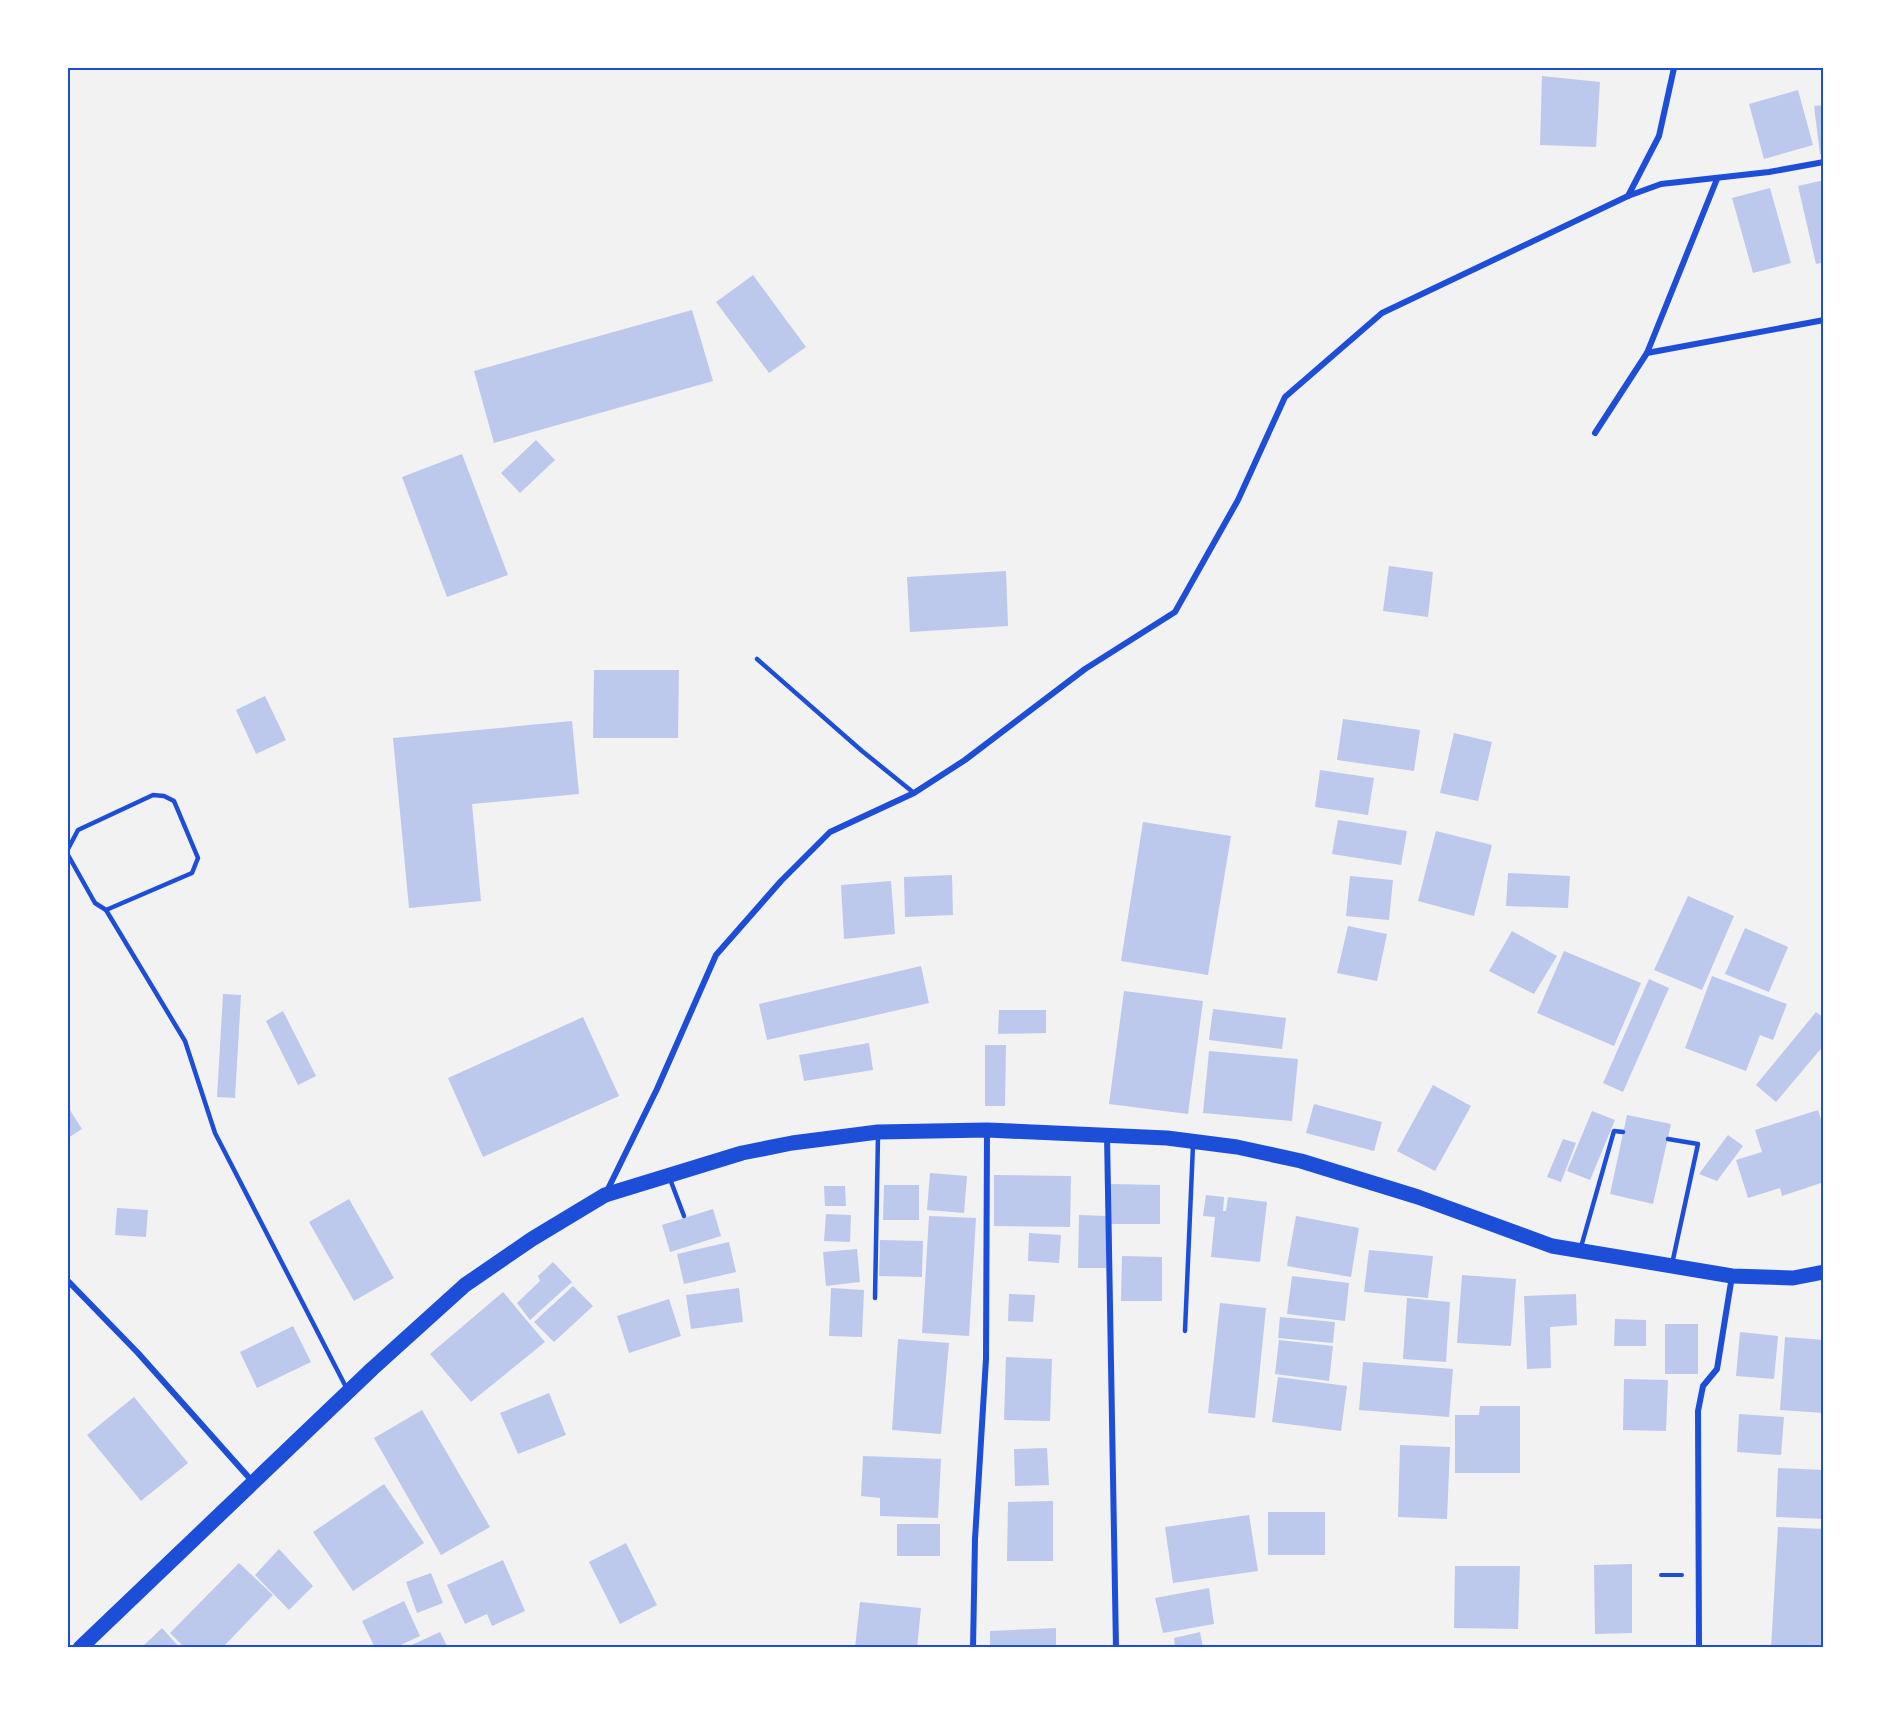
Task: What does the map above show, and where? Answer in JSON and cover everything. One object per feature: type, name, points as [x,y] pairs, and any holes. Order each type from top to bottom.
[{"type":"main road","points":[[80,1647],[348,1392],[465,1285],[532,1239],[605,1195],[668,1174],[752,1151],[878,1132],[987,1130],[1107,1134],[1193,1142],[1300,1161],[1418,1197],[1552,1246],[1732,1276],[1793,1278],[1824,1272]]},
{"type":"street","points":[[1628,196],[1659,136],[1674,68]]},
{"type":"street","points":[[605,1195],[657,1089],[716,955],[781,881],[830,832],[914,793],[965,760],[1085,669],[1175,612],[1238,500],[1285,397],[1382,313],[1628,196],[1661,184],[1824,162]]},
{"type":"street","points":[[1594,434],[1647,353],[1717,178]]},
{"type":"street","points":[[1647,353],[1824,321]]},
{"type":"street","points":[[973,1647],[975,1539],[986,1359],[987,1130]]},
{"type":"street","points":[[1107,1134],[1116,1647]]},
{"type":"street","points":[[1698,1647],[1698,1411],[1703,1386],[1717,1369],[1732,1276]]},
{"type":"street","points":[[68,1281],[138,1353],[253,1482]]},
{"type":"lane","points":[[757,659],[861,751],[914,793]]},
{"type":"lane","points":[[68,849],[78,830],[153,795],[164,796],[174,801],[198,858],[192,873],[106,910]]},
{"type":"lane","points":[[68,855],[95,903],[106,910],[185,1041],[215,1132],[348,1392]]},
{"type":"lane","points":[[1579,1251],[1614,1131],[1623,1132]]},
{"type":"lane","points":[[875,1298],[878,1132]]},
{"type":"lane","points":[[1668,1139],[1698,1144],[1672,1267]]},
{"type":"lane","points":[[1185,1331],[1193,1142]]},
{"type":"lane","points":[[668,1174],[684,1215]]},
{"type":"building","points":[[1542,76],[1600,82],[1596,147],[1540,145]]},
{"type":"building","points":[[1798,90],[1813,145],[1764,159],[1749,104]]},
{"type":"building","points":[[1824,105],[1824,154],[1820,154],[1814,106]]},
{"type":"building","points":[[1824,180],[1824,262],[1816,264],[1798,186]]},
{"type":"building","points":[[1770,188],[1791,263],[1753,273],[1732,198]]},
{"type":"building","points":[[753,275],[806,347],[769,373],[716,302]]},
{"type":"building","points":[[692,310],[713,381],[494,443],[474,371]]},
{"type":"building","points":[[536,440],[555,460],[520,493],[501,473]]},
{"type":"building","points":[[462,454],[508,575],[447,597],[402,477]]},
{"type":"building","points":[[1389,566],[1433,572],[1428,617],[1383,611]]},
{"type":"building","points":[[1006,571],[1008,626],[910,632],[907,577]]},
{"type":"building","points":[[594,670],[679,670],[678,738],[593,738]]},
{"type":"building","points":[[265,696],[286,740],[256,754],[236,710]]},
{"type":"building","points":[[1343,719],[1420,730],[1414,771],[1337,760]]},
{"type":"building","points":[[572,721],[579,794],[472,804],[481,901],[409,908],[393,738]]},
{"type":"building","points":[[1454,733],[1492,742],[1478,801],[1440,793]]},
{"type":"building","points":[[1320,770],[1374,778],[1368,815],[1315,807]]},
{"type":"building","points":[[1338,820],[1407,831],[1401,865],[1332,854]]},
{"type":"building","points":[[1143,822],[1231,836],[1208,975],[1121,961]]},
{"type":"building","points":[[1436,831],[1492,845],[1474,916],[1418,901]]},
{"type":"building","points":[[1508,873],[1570,876],[1568,908],[1506,906]]},
{"type":"building","points":[[952,875],[953,915],[905,917],[904,877]]},
{"type":"building","points":[[1350,876],[1393,880],[1389,920],[1346,916]]},
{"type":"building","points":[[891,881],[895,934],[844,939],[841,885]]},
{"type":"building","points":[[1688,896],[1734,916],[1702,990],[1654,970]]},
{"type":"building","points":[[1348,926],[1387,934],[1377,981],[1337,973]]},
{"type":"building","points":[[1745,928],[1788,947],[1769,992],[1725,974]]},
{"type":"building","points":[[1512,931],[1557,956],[1534,994],[1489,971]]},
{"type":"building","points":[[1564,951],[1641,983],[1614,1046],[1537,1013]]},
{"type":"building","points":[[921,966],[929,1003],[767,1040],[759,1004]]},
{"type":"building","points":[[1712,976],[1787,1004],[1773,1040],[1760,1035],[1746,1071],[1685,1048]]},
{"type":"building","points":[[1649,979],[1669,988],[1623,1092],[1603,1083]]},
{"type":"building","points":[[1124,991],[1203,1001],[1188,1114],[1109,1104]]},
{"type":"building","points":[[223,994],[241,995],[235,1098],[217,1097]]},
{"type":"building","points":[[1213,1009],[1286,1018],[1282,1049],[1209,1040]]},
{"type":"building","points":[[999,1010],[1046,1010],[1046,1033],[998,1034]]},
{"type":"building","points":[[283,1011],[316,1076],[298,1085],[266,1021]]},
{"type":"building","points":[[1816,1012],[1824,1018],[1824,1045],[1776,1102],[1756,1085]]},
{"type":"building","points":[[583,1017],[619,1096],[483,1157],[448,1078]]},
{"type":"building","points":[[869,1043],[873,1070],[804,1081],[799,1055]]},
{"type":"building","points":[[985,1045],[1006,1045],[1005,1106],[985,1106]]},
{"type":"building","points":[[1209,1051],[1298,1059],[1292,1121],[1203,1113]]},
{"type":"building","points":[[1433,1085],[1471,1106],[1435,1171],[1397,1151]]},
{"type":"building","points":[[1314,1104],[1382,1122],[1374,1151],[1306,1133]]},
{"type":"building","points":[[68,1107],[82,1129],[68,1138]]},
{"type":"building","points":[[1818,1110],[1824,1129],[1824,1182],[1782,1196],[1780,1188],[1748,1198],[1736,1160],[1762,1152],[1755,1130]]},
{"type":"building","points":[[1592,1111],[1615,1120],[1590,1180],[1567,1171]]},
{"type":"building","points":[[1627,1115],[1671,1124],[1653,1204],[1610,1194]]},
{"type":"building","points":[[1728,1135],[1743,1146],[1717,1181],[1699,1174]]},
{"type":"building","points":[[1563,1139],[1576,1143],[1561,1182],[1547,1177]]},
{"type":"building","points":[[930,1173],[967,1176],[964,1213],[927,1210]]},
{"type":"building","points":[[994,1175],[1071,1176],[1070,1227],[994,1226]]},
{"type":"building","points":[[1111,1184],[1160,1185],[1160,1224],[1111,1224]]},
{"type":"building","points":[[884,1185],[919,1185],[919,1220],[883,1220]]},
{"type":"building","points":[[824,1186],[845,1186],[846,1206],[825,1206]]},
{"type":"building","points":[[1206,1195],[1224,1197],[1223,1211],[1226,1211],[1228,1197],[1267,1202],[1260,1262],[1211,1257],[1215,1217],[1203,1216]]},
{"type":"building","points":[[349,1199],[394,1278],[354,1301],[309,1222]]},
{"type":"building","points":[[117,1208],[148,1210],[146,1237],[115,1235]]},
{"type":"building","points":[[713,1209],[721,1236],[670,1252],[662,1225]]},
{"type":"building","points":[[826,1214],[851,1215],[850,1242],[824,1241]]},
{"type":"building","points":[[1079,1215],[1107,1216],[1106,1268],[1078,1268]]},
{"type":"building","points":[[929,1216],[976,1218],[969,1336],[922,1333]]},
{"type":"building","points":[[1296,1216],[1359,1228],[1351,1277],[1287,1266]]},
{"type":"building","points":[[1029,1233],[1061,1235],[1059,1263],[1028,1261]]},
{"type":"building","points":[[880,1240],[923,1241],[922,1277],[879,1276]]},
{"type":"building","points":[[729,1242],[736,1272],[684,1284],[677,1254]]},
{"type":"building","points":[[857,1249],[860,1282],[826,1286],[823,1252]]},
{"type":"building","points":[[1369,1250],[1433,1256],[1428,1298],[1364,1292]]},
{"type":"building","points":[[1122,1256],[1162,1257],[1162,1301],[1121,1301]]},
{"type":"building","points":[[553,1262],[572,1282],[530,1320],[517,1303],[540,1281],[538,1276]]},
{"type":"building","points":[[1462,1275],[1516,1279],[1511,1346],[1457,1343]]},
{"type":"building","points":[[1292,1276],[1349,1283],[1345,1321],[1287,1314]]},
{"type":"building","points":[[573,1286],[593,1306],[554,1342],[534,1322]]},
{"type":"building","points":[[739,1288],[743,1322],[691,1329],[686,1295]]},
{"type":"building","points":[[831,1288],[864,1290],[862,1337],[829,1336]]},
{"type":"building","points":[[503,1292],[545,1342],[471,1402],[430,1354]]},
{"type":"building","points":[[1009,1294],[1035,1295],[1033,1322],[1008,1321]]},
{"type":"building","points":[[1576,1294],[1577,1325],[1550,1327],[1551,1368],[1527,1369],[1524,1296]]},
{"type":"building","points":[[1407,1298],[1450,1302],[1446,1362],[1403,1359]]},
{"type":"building","points":[[669,1299],[681,1336],[629,1353],[617,1316]]},
{"type":"building","points":[[1220,1303],[1266,1308],[1255,1418],[1208,1413]]},
{"type":"building","points":[[1280,1317],[1335,1322],[1333,1343],[1278,1338]]},
{"type":"building","points":[[1615,1319],[1646,1320],[1646,1346],[1614,1346]]},
{"type":"building","points":[[1665,1324],[1698,1324],[1698,1374],[1665,1374]]},
{"type":"building","points":[[293,1326],[311,1362],[257,1388],[240,1352]]},
{"type":"building","points":[[1740,1332],[1778,1336],[1774,1379],[1736,1376]]},
{"type":"building","points":[[1785,1337],[1824,1340],[1824,1413],[1780,1410]]},
{"type":"building","points":[[898,1339],[949,1343],[941,1434],[892,1430]]},
{"type":"building","points":[[1279,1340],[1333,1346],[1329,1381],[1275,1374]]},
{"type":"building","points":[[1006,1357],[1052,1359],[1050,1421],[1004,1420]]},
{"type":"building","points":[[1363,1362],[1453,1369],[1449,1417],[1359,1410]]},
{"type":"building","points":[[1278,1377],[1347,1386],[1341,1431],[1272,1422]]},
{"type":"building","points":[[1624,1379],[1668,1380],[1666,1431],[1623,1430]]},
{"type":"building","points":[[549,1393],[566,1435],[518,1454],[500,1413]]},
{"type":"building","points":[[134,1397],[188,1463],[141,1501],[87,1435]]},
{"type":"building","points":[[1480,1406],[1520,1406],[1520,1473],[1455,1473],[1455,1415],[1479,1415]]},
{"type":"building","points":[[422,1410],[490,1527],[441,1555],[374,1438]]},
{"type":"building","points":[[1739,1414],[1784,1417],[1781,1455],[1737,1452]]},
{"type":"building","points":[[1400,1445],[1450,1447],[1447,1519],[1398,1517]]},
{"type":"building","points":[[1047,1448],[1049,1485],[1015,1486],[1014,1449]]},
{"type":"building","points":[[863,1456],[941,1459],[938,1518],[880,1516],[880,1498],[861,1496]]},
{"type":"building","points":[[1778,1468],[1824,1470],[1824,1519],[1776,1517]]},
{"type":"building","points":[[384,1484],[424,1543],[353,1591],[313,1532]]},
{"type":"building","points":[[1053,1501],[1053,1561],[1007,1561],[1008,1502]]},
{"type":"building","points":[[1268,1512],[1325,1512],[1325,1555],[1268,1555]]},
{"type":"building","points":[[1249,1515],[1258,1571],[1173,1583],[1165,1527]]},
{"type":"building","points":[[897,1524],[940,1524],[940,1556],[897,1556]]},
{"type":"building","points":[[1778,1527],[1824,1529],[1824,1648],[1771,1648]]},
{"type":"building","points":[[626,1543],[657,1605],[620,1624],[589,1562]]},
{"type":"building","points":[[279,1549],[313,1586],[289,1610],[255,1575]]},
{"type":"building","points":[[503,1560],[525,1611],[492,1626],[487,1614],[465,1624],[447,1585]]},
{"type":"building","points":[[239,1563],[273,1595],[222,1648],[185,1648],[170,1633]]},
{"type":"building","points":[[1632,1564],[1632,1633],[1595,1634],[1594,1565]]},
{"type":"building","points":[[1455,1566],[1520,1566],[1518,1629],[1454,1628]]},
{"type":"building","points":[[431,1573],[443,1603],[417,1613],[406,1582]]},
{"type":"building","points":[[1209,1588],[1214,1624],[1163,1633],[1155,1598]]},
{"type":"building","points":[[404,1601],[420,1636],[394,1648],[375,1648],[362,1621]]},
{"type":"building","points":[[860,1602],[921,1608],[917,1648],[855,1648]]},
{"type":"building","points":[[162,1628],[180,1648],[141,1648]]},
{"type":"building","points":[[1056,1628],[1056,1648],[990,1648],[990,1631]]},
{"type":"building","points":[[440,1632],[448,1648],[405,1648]]},
{"type":"building","points":[[1200,1632],[1203,1648],[1175,1648],[1174,1638]]}]
